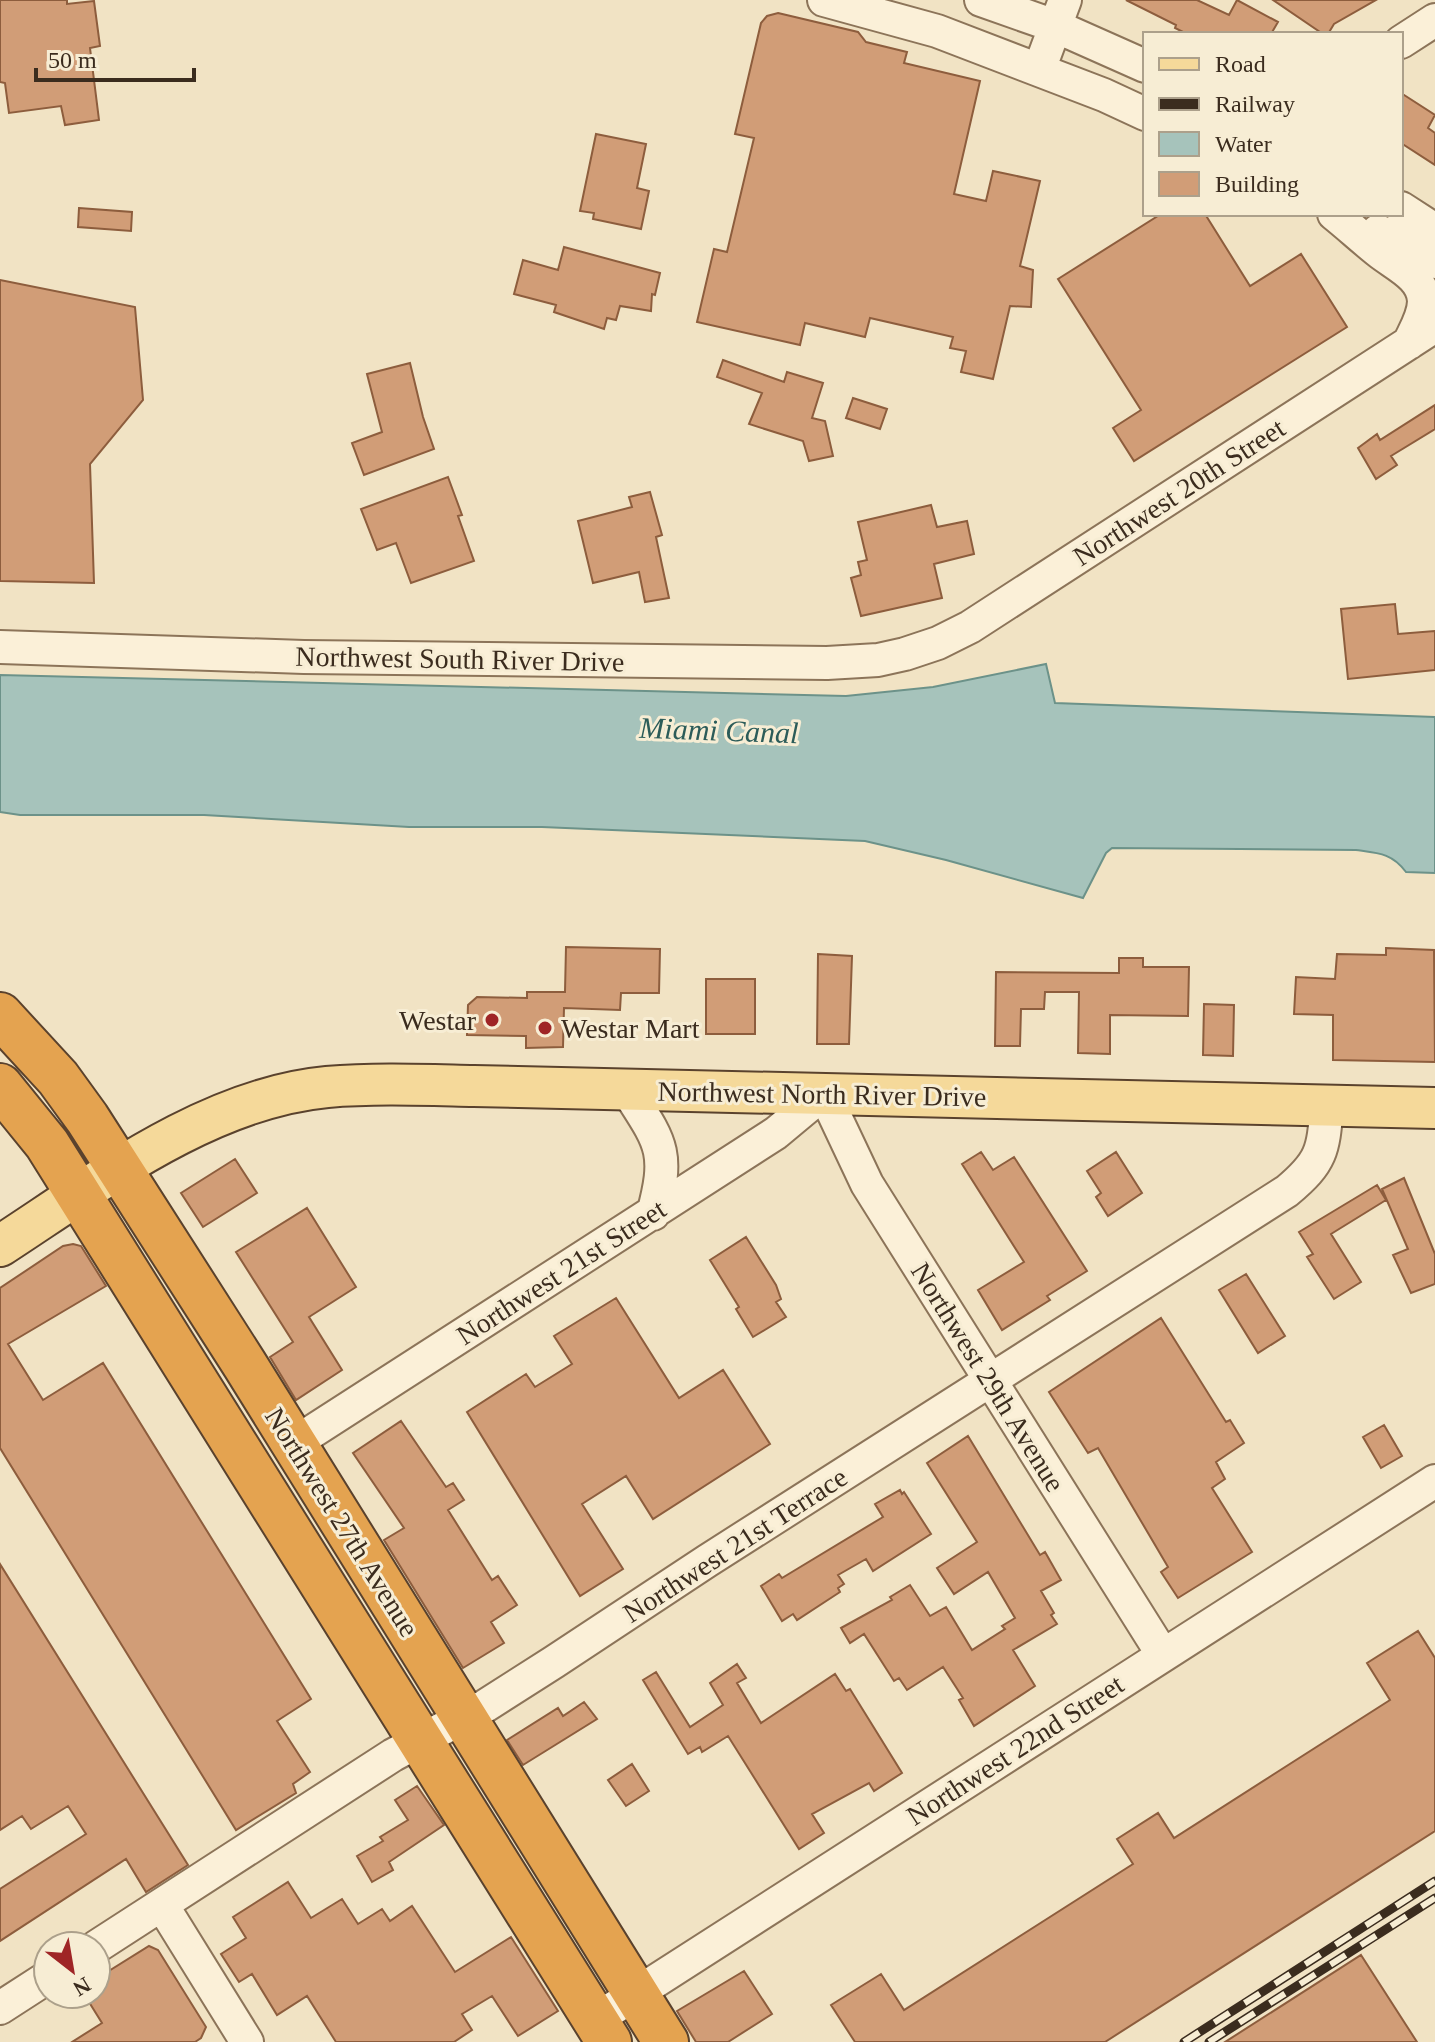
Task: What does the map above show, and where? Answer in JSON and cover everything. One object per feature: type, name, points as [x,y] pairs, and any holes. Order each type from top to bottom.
[{"type":"highway","name":"Northwest 27th Avenue","points":[[0,1015],[58,1078],[120,1169],[666,2042]]},
{"type":"highway","name":"Northwest 27th Avenue","points":[[0,1086],[47,1144],[602,2031]]},
{"type":"main road","name":"Northwest North River Drive","points":[[120,1169],[154,1148],[215,1119],[270,1099],[326,1087],[443,1085],[1435,1108]]},
{"type":"main road","points":[[0,1246],[120,1169]]},
{"type":"street","points":[[824,0],[937,31],[1143,113]]},
{"type":"street","points":[[981,0],[1060,13],[1143,65]]},
{"type":"street","points":[[1039,70],[1060,13]]},
{"type":"street","points":[[1403,41],[1435,20]]},
{"type":"street","points":[[1403,209],[1435,230]]},
{"type":"street","points":[[1337,216],[1381,254],[1405,269],[1419,286],[1423,297],[1422,335]]},
{"type":"street","points":[[1340,216],[1398,239],[1435,262]]},
{"type":"street","name":"Northwest 20th Street","points":[[919,650],[982,620],[1422,335]]},
{"type":"street","name":"Northwest South River Drive","points":[[0,647],[319,657],[827,663],[878,660],[919,650]]},
{"type":"street","points":[[627,1090],[651,1129],[662,1157],[662,1179],[653,1214]]},
{"type":"street","name":"Northwest 21st Street","points":[[293,1444],[776,1133],[824,1093]]},
{"type":"street","name":"Northwest 29th Avenue","points":[[824,1093],[867,1184],[1163,1655]]},
{"type":"street","name":"Northwest 21st Terrace","points":[[112,1937],[420,1739],[463,1718],[554,1662],[1299,1181],[1310,1170],[1323,1148],[1327,1105]]},
{"type":"street","name":"Northwest 22nd Street","points":[[602,2031],[635,1994],[1435,1481]]},
{"type":"street","points":[[162,1905],[247,2042]]},
{"type":"street","points":[[0,2008],[32,1987]]},
{"type":"water","name":"Miami Canal","points":[[1046,664],[1055,703],[1435,717],[1435,873],[1406,872],[1390,857],[1356,850],[1112,848],[1106,853],[1083,898],[865,841],[542,827],[409,827],[204,815],[20,815],[0,812],[0,675],[846,696],[933,687]]},
{"type":"building","points":[[0,0],[67,0],[67,4],[94,1],[100,46],[90,48],[99,120],[65,125],[61,106],[9,113],[5,83],[0,82]]},
{"type":"building","points":[[1126,0],[1197,0],[1229,15],[1237,0],[1278,22],[1272,32],[1183,32],[1175,28],[1176,25]]},
{"type":"building","points":[[1273,0],[1376,0],[1334,24],[1329,32],[1320,32]]},
{"type":"building","points":[[778,13],[858,32],[866,42],[907,52],[904,63],[980,81],[954,194],[986,201],[993,171],[1040,181],[1020,266],[1033,270],[1031,307],[1010,306],[993,379],[961,372],[966,351],[950,348],[953,337],[870,318],[865,337],[805,323],[800,345],[697,322],[714,249],[727,252],[754,138],[735,134],[761,23],[767,16]]},
{"type":"building","points":[[1403,94],[1435,115],[1428,128],[1435,133],[1435,165],[1403,144]]},
{"type":"building","points":[[596,134],[646,144],[637,188],[649,191],[641,229],[593,219],[594,213],[580,211]]},
{"type":"building","points":[[79,208],[132,212],[131,231],[78,227]]},
{"type":"building","points":[[1158,216],[1206,216],[1250,286],[1301,254],[1347,327],[1134,461],[1113,428],[1141,410],[1058,279]]},
{"type":"building","points":[[564,247],[660,273],[655,295],[652,294],[651,311],[620,306],[616,320],[607,318],[604,329],[554,312],[556,305],[514,294],[523,260],[558,270]]},
{"type":"building","points":[[0,280],[135,307],[143,400],[90,464],[94,583],[0,581]]},
{"type":"building","points":[[723,360],[784,382],[787,372],[823,383],[812,418],[825,421],[833,456],[809,461],[803,441],[749,424],[762,393],[717,377]]},
{"type":"building","points":[[410,363],[434,449],[364,475],[352,443],[382,432],[367,374]]},
{"type":"building","points":[[853,398],[887,409],[880,429],[846,418]]},
{"type":"building","points":[[1435,405],[1435,429],[1391,456],[1397,465],[1376,479],[1358,448],[1377,434],[1380,440]]},
{"type":"building","points":[[448,477],[474,561],[411,583],[396,543],[377,550],[361,509]]},
{"type":"building","points":[[650,492],[662,535],[656,537],[669,598],[645,602],[639,572],[593,583],[578,521],[632,507],[629,497]]},
{"type":"building","points":[[931,505],[937,527],[967,521],[974,554],[934,564],[942,598],[861,616],[851,578],[861,575],[858,562],[867,560],[858,522]]},
{"type":"building","points":[[1395,604],[1398,634],[1435,631],[1435,670],[1348,679],[1341,609]]},
{"type":"building","points":[[566,947],[660,949],[659,993],[621,993],[620,1010],[564,1008],[563,1047],[526,1048],[526,1036],[467,1035],[468,1005],[477,997],[527,998],[527,992],[565,992]]},
{"type":"building","points":[[1386,948],[1434,950],[1435,1062],[1333,1060],[1333,1015],[1294,1014],[1296,977],[1335,979],[1337,954],[1386,955]]},
{"type":"building","points":[[818,954],[852,956],[849,1044],[817,1044]]},
{"type":"building","points":[[1119,958],[1143,958],[1143,967],[1189,967],[1188,1016],[1110,1015],[1110,1054],[1078,1053],[1079,992],[1045,992],[1044,1009],[1021,1009],[1020,1046],[995,1046],[996,972],[1119,973]]},
{"type":"building","points":[[706,979],[755,979],[755,1034],[706,1034]]},
{"type":"building","points":[[1204,1004],[1234,1005],[1233,1056],[1203,1055]]},
{"type":"building","points":[[981,1152],[993,1170],[1014,1157],[1087,1271],[1047,1296],[1050,1300],[1002,1330],[978,1290],[1024,1262],[962,1164]]},
{"type":"building","points":[[1116,1152],[1142,1193],[1108,1216],[1096,1197],[1101,1193],[1087,1171]]},
{"type":"building","points":[[235,1159],[257,1193],[203,1227],[181,1193]]},
{"type":"building","points":[[1404,1178],[1435,1254],[1435,1284],[1411,1293],[1393,1255],[1408,1249],[1382,1189]]},
{"type":"building","points":[[1377,1185],[1386,1200],[1331,1234],[1361,1282],[1334,1299],[1307,1257],[1313,1254],[1299,1232]]},
{"type":"building","points":[[307,1208],[356,1287],[309,1317],[342,1370],[296,1400],[270,1357],[293,1342],[236,1252]]},
{"type":"building","points":[[746,1237],[776,1285],[781,1299],[776,1302],[786,1317],[753,1337],[736,1309],[739,1307],[710,1260]]},
{"type":"building","points":[[63,1246],[81,1246],[106,1286],[8,1344],[43,1400],[103,1363],[311,1699],[277,1721],[310,1772],[293,1784],[296,1793],[236,1830],[0,1448],[0,1288]]},
{"type":"building","points":[[1246,1274],[1285,1336],[1258,1353],[1219,1290]]},
{"type":"building","points":[[616,1298],[679,1398],[723,1370],[770,1444],[653,1519],[626,1476],[582,1504],[623,1569],[580,1596],[467,1412],[526,1374],[535,1387],[572,1364],[554,1336]]},
{"type":"building","points":[[1161,1318],[1226,1422],[1230,1420],[1244,1443],[1216,1462],[1225,1479],[1212,1488],[1252,1552],[1178,1598],[1161,1572],[1168,1567],[1098,1448],[1088,1453],[1049,1392]]},
{"type":"building","points":[[401,1421],[446,1487],[453,1483],[464,1500],[448,1510],[492,1580],[498,1576],[517,1605],[491,1622],[504,1643],[463,1668],[384,1540],[404,1528],[353,1453]]},
{"type":"building","points":[[1384,1425],[1402,1456],[1381,1468],[1363,1437]]},
{"type":"building","points":[[968,1436],[1040,1555],[1045,1552],[1061,1580],[1041,1591],[1057,1624],[1013,1650],[1035,1686],[974,1726],[959,1700],[963,1698],[943,1667],[907,1690],[899,1678],[894,1681],[864,1634],[850,1643],[841,1628],[892,1600],[890,1597],[910,1585],[930,1616],[946,1607],[972,1650],[1005,1629],[1002,1626],[1015,1618],[988,1572],[954,1594],[937,1568],[977,1542],[927,1463]]},
{"type":"building","points":[[900,1490],[931,1534],[873,1571],[866,1559],[838,1575],[844,1584],[838,1588],[840,1592],[797,1620],[793,1614],[782,1621],[761,1586],[779,1574],[782,1578],[883,1517],[875,1504]]},
{"type":"building","points":[[0,1564],[188,1865],[146,1892],[126,1859],[0,1941],[0,1889],[86,1834],[68,1806],[31,1829],[22,1816],[0,1830]]},
{"type":"building","points":[[1418,1631],[1435,1658],[1435,1831],[1105,2042],[855,2042],[831,2005],[881,1974],[904,2010],[1133,1864],[1117,1839],[1158,1813],[1174,1838],[1390,1700],[1367,1663]]},
{"type":"building","points":[[737,1664],[746,1678],[737,1683],[761,1723],[835,1674],[846,1691],[850,1689],[902,1773],[874,1791],[869,1783],[812,1814],[824,1833],[799,1849],[728,1736],[702,1752],[700,1747],[688,1754],[643,1680],[656,1672],[690,1727],[723,1705],[710,1683]]},
{"type":"building","points":[[584,1702],[597,1719],[523,1765],[507,1740],[558,1708],[563,1716]]},
{"type":"building","points":[[632,1764],[649,1791],[626,1806],[608,1780]]},
{"type":"building","points":[[417,1786],[444,1825],[389,1862],[393,1870],[372,1882],[357,1856],[383,1841],[380,1837],[408,1820],[395,1800]]},
{"type":"building","points":[[288,1882],[311,1918],[342,1899],[358,1924],[382,1909],[390,1921],[412,1906],[455,1972],[511,1937],[558,2011],[518,2036],[492,1996],[462,2014],[472,2030],[454,2042],[336,2042],[307,1996],[277,2015],[252,1974],[239,1982],[221,1954],[246,1938],[233,1917]]},
{"type":"building","points":[[149,1946],[158,1950],[206,2027],[201,2038],[195,2042],[72,2042],[102,2023],[94,2010],[112,2010],[112,1969]]},
{"type":"building","points":[[1361,1955],[1417,2042],[1225,2042]]},
{"type":"building","points":[[744,1971],[772,2014],[728,2042],[696,2042],[677,2011]]},
{"type":"railway","points":[[1184,2042],[1435,1881]]},
{"type":"railway","points":[[1209,2042],[1435,1898]]},
{"type":"place","name":"Westar","points":[[492,1020]]},
{"type":"place","name":"Westar Mart","points":[[545,1028]]}]
